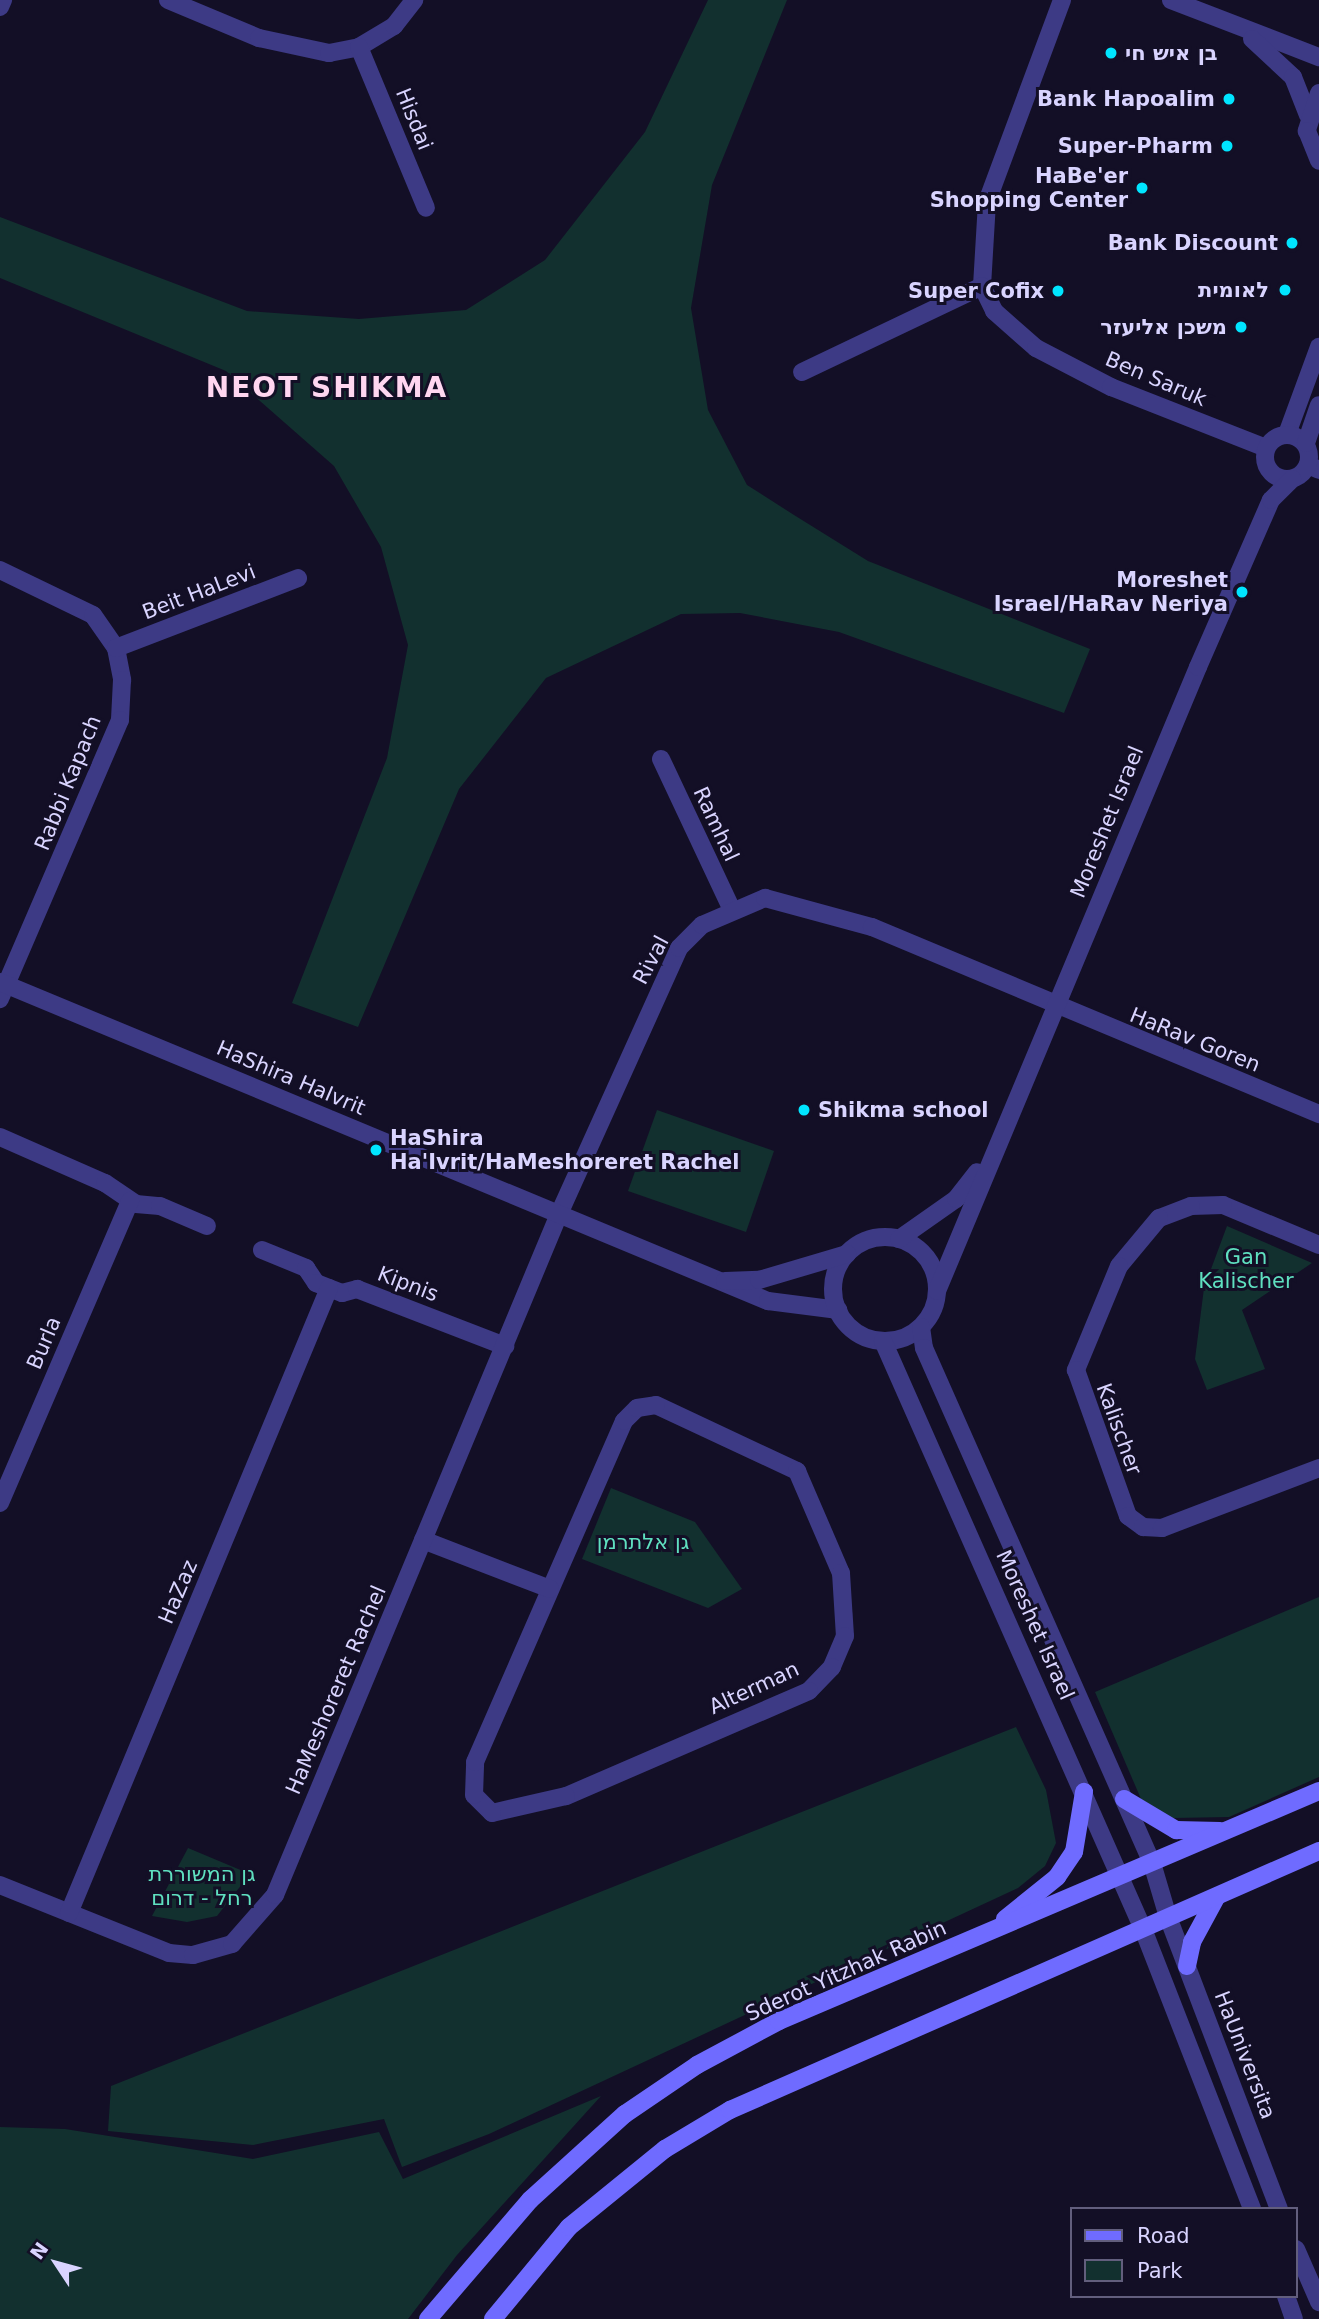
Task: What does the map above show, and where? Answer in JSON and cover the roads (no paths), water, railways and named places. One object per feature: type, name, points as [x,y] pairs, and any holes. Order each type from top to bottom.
[{"type":"main road","name":"Sderot Yitzhak Rabin","points":[[428,2319],[530,2200],[660,2090],[779,2021],[1319,1791]]},
{"type":"main road","points":[[988,1934],[1057,1877],[1073,1852],[1084,1792]]},
{"type":"main road","points":[[1124,1799],[1176,1830],[1227,1831]]},
{"type":"main road","points":[[493,2319],[569,2227],[664,2149],[730,2110],[1319,1851]]},
{"type":"main road","points":[[1187,1966],[1192,1942],[1218,1895]]},
{"type":"street","points":[[0,7],[3,0]]},
{"type":"street","points":[[168,0],[283,46],[329,53],[359,47],[394,26],[414,0]]},
{"type":"street","points":[[802,372],[982,286],[988,202],[1062,0]]},
{"type":"street","points":[[1171,0],[1319,57]]},
{"type":"street","points":[[1238,28],[1293,77],[1308,115],[1319,160]]},
{"type":"street","name":"Hisdai","points":[[359,47],[426,208]]},
{"type":"street","points":[[1308,115],[1319,93]]},
{"type":"street","name":"Ben Saruk","points":[[982,286],[994,311],[1036,348],[1111,387],[1266,449]]},
{"type":"street","points":[[1319,347],[1287,434],[1266,449],[1271,473],[1292,479],[1314,467],[1306,443],[1319,405]]},
{"type":"street","points":[[1287,434],[1306,443]]},
{"type":"street","name":"Moreshet Israel","points":[[937,1291],[986,1161],[1055,1008],[1271,499],[1271,473]]},
{"type":"street","name":"Moreshet Israel","points":[[1271,499],[1292,479]]},
{"type":"street","points":[[0,570],[93,615],[116,649]]},
{"type":"street","name":"Beit HaLevi","points":[[116,649],[298,578]]},
{"type":"street","name":"Rabbi Kapach","points":[[2,988],[120,720],[116,649]]},
{"type":"street","name":"Ramhal","points":[[661,759],[731,908]]},
{"type":"street","name":"Rival","points":[[559,1214],[679,948],[731,908],[765,898],[872,927],[1055,1008]]},
{"type":"street","name":"HaShira HaIvrit","points":[[2,988],[720,1281],[795,1308],[838,1310]]},
{"type":"street","name":"HaRav Goren","points":[[1055,1008],[1319,1114]]},
{"type":"street","points":[[0,1137],[105,1183],[130,1201],[160,1206],[207,1226]]},
{"type":"street","name":"Moreshet Israel","points":[[899,1240],[956,1199],[986,1161]]},
{"type":"street","name":"Burla","points":[[0,1503],[130,1201]]},
{"type":"street","name":"Kalischer","points":[[1319,1245],[1223,1205],[1191,1206],[1159,1218],[1118,1266],[1076,1370],[1128,1516],[1143,1527],[1162,1528],[1319,1468]]},
{"type":"street","name":"HaMeshoreret Rachel","points":[[0,1885],[169,1953],[193,1955],[241,1937],[275,1895],[559,1214]]},
{"type":"street","points":[[871,1240],[899,1240],[931,1265],[937,1291],[921,1326],[883,1341],[856,1332],[838,1310],[834,1281],[847,1254],[871,1240]]},
{"type":"street","points":[[262,1250],[306,1268],[329,1288]]},
{"type":"street","name":"HaShira HaIvrit","points":[[720,1281],[759,1279],[847,1254]]},
{"type":"street","name":"Kipnis","points":[[329,1288],[357,1289],[505,1346]]},
{"type":"street","name":"HaZaz","points":[[69,1913],[329,1288]]},
{"type":"street","name":"Moreshet Israel","points":[[921,1326],[924,1348],[1152,1863],[1168,1917]]},
{"type":"street","name":"Moreshet Israel","points":[[883,1341],[1143,1929]]},
{"type":"street","name":"Alterman","points":[[656,1405],[797,1471],[841,1573],[845,1636],[832,1667],[809,1691],[566,1796],[492,1813],[474,1795],[475,1762],[550,1590],[624,1421],[638,1408],[656,1405]]},
{"type":"street","points":[[424,1540],[550,1590]]},
{"type":"street","name":"HaUniversita","points":[[1168,1917],[1278,2207]]},
{"type":"street","points":[[1143,1929],[1251,2207]]},
{"type":"street","points":[[1298,2254],[1319,2302]]},
{"type":"street","points":[[1287,2298],[1294,2319]]},
{"type":"place","name":"בן איש חי","points":[[1111,53]]},
{"type":"place","name":"Bank Hapoalim","points":[[1229,99]]},
{"type":"place","name":"Super-Pharm","points":[[1227,146]]},
{"type":"place","name":"HaBe'er Shopping Center","points":[[1142,188]]},
{"type":"place","name":"Bank Discount","points":[[1292,243]]},
{"type":"place","name":"לאומית","points":[[1285,290]]},
{"type":"place","name":"Super Cofix","points":[[1058,291]]},
{"type":"place","name":"משכן אליעזר","points":[[1241,327]]},
{"type":"place","name":"Moreshet Israel/HaRav Neriya","points":[[1242,592]]},
{"type":"place","name":"Shikma school","points":[[804,1110]]},
{"type":"place","name":"HaShira Ha'Ivrit/HaMeshoreret Rachel","points":[[376,1150]]},
{"type":"district","name":"NEOT SHIKMA","points":[[327,388]]},
{"type":"park label","name":"Gan Kalischer","points":[[1246,1269]]},
{"type":"park label","name":"גן אלתרמן","points":[[643,1542]]},
{"type":"park label","name":"גן המשוררת רחל - דרום","points":[[202,1886]]}]
